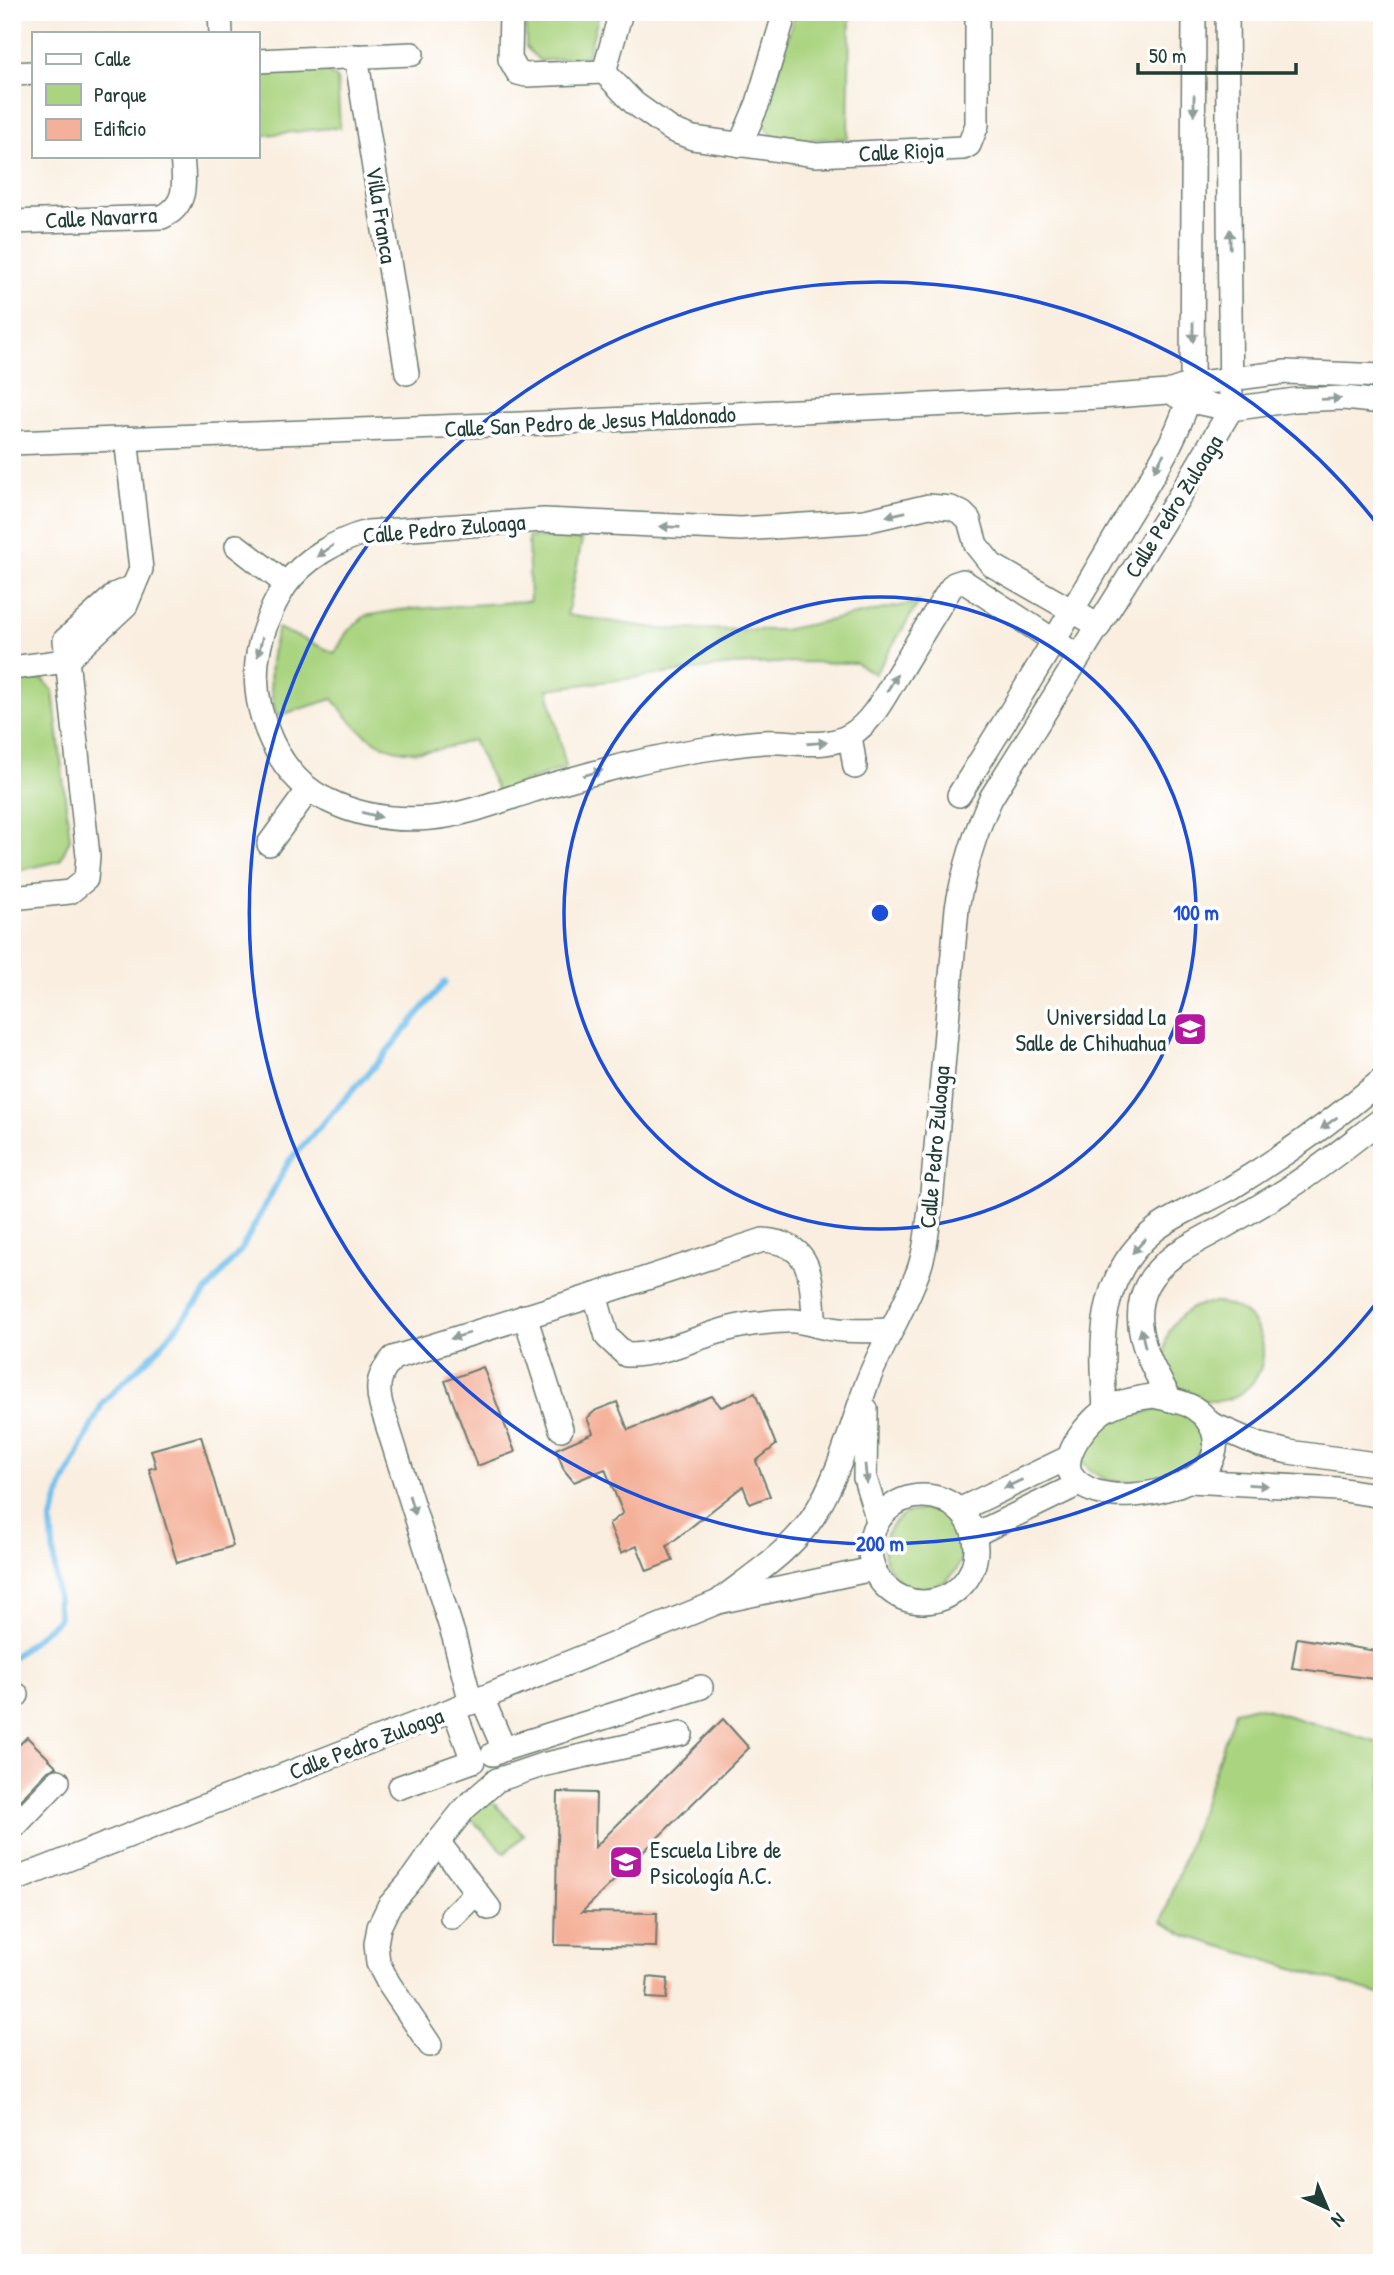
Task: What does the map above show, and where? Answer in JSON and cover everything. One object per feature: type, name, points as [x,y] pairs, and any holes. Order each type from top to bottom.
[{"type":"street","points":[[220,12],[221,32]]},
{"type":"street","points":[[511,12],[510,59],[518,73],[526,75],[604,72],[621,12]]},
{"type":"street","points":[[740,145],[758,103],[785,12]]},
{"type":"street","name":"Calle Rioja","points":[[604,72],[634,103],[672,130],[693,138],[816,155],[963,148],[969,145],[977,125],[976,12]]},
{"type":"street","points":[[1183,392],[1194,12]]},
{"type":"street","name":"Calle Pedro Zuloaga","points":[[718,1602],[786,1547],[813,1517],[830,1486],[868,1381],[918,1275],[926,1241],[957,908],[970,847],[991,798],[1201,462],[1231,409],[1227,12]]},
{"type":"street","points":[[259,61],[412,54]]},
{"type":"street","name":"Villa Franca","points":[[356,57],[407,373]]},
{"type":"street","points":[[12,74],[32,73]]},
{"type":"street","name":"Calle Navarra","points":[[12,222],[162,217],[178,207],[183,195],[185,184],[182,158]]},
{"type":"street","points":[[1183,392],[1232,380],[1286,372],[1382,376]]},
{"type":"street","points":[[1286,372],[1286,401]]},
{"type":"street","points":[[1183,392],[1231,409],[1286,401],[1344,398],[1382,402]]},
{"type":"street","name":"Calle San Pedro de Jesus Maldonado","points":[[12,443],[521,425],[1183,392]]},
{"type":"street","name":"Calle Pedro Zuloaga","points":[[959,795],[1055,642],[1168,447],[1183,392]]},
{"type":"street","points":[[12,898],[70,892],[86,879],[88,856],[65,640],[116,594],[133,587],[141,569],[126,438]]},
{"type":"street","name":"Calle Pedro Zuloaga","points":[[850,736],[812,744],[764,742],[685,751],[603,770],[469,811],[433,818],[397,820],[374,816],[327,800],[297,781],[277,754],[265,726],[258,690],[257,661],[265,628],[286,584],[344,538],[368,532],[544,520],[741,529],[865,521],[929,506],[951,508],[969,520],[981,553],[992,565],[1098,626]]},
{"type":"street","points":[[237,546],[286,584]]},
{"type":"street","points":[[855,767],[850,736],[874,713],[950,589],[959,581],[964,581],[1079,657]]},
{"type":"street","points":[[12,667],[66,662]]},
{"type":"street","points":[[269,844],[309,789]]},
{"type":"street","points":[[1105,1409],[1101,1347],[1107,1311],[1114,1283],[1139,1244],[1158,1228],[1230,1188],[1301,1143],[1382,1080]]},
{"type":"street","points":[[1171,1400],[1152,1368],[1139,1317],[1146,1286],[1157,1270],[1175,1254],[1295,1184],[1382,1119]]},
{"type":"street","points":[[497,1780],[469,1703],[454,1637],[377,1389],[379,1376],[393,1358],[763,1240],[782,1241],[792,1246],[805,1261],[809,1270],[815,1325]]},
{"type":"street","points":[[595,1295],[607,1337],[626,1355],[674,1346],[718,1331],[748,1325],[793,1321],[832,1329],[891,1330]]},
{"type":"street","points":[[525,1316],[561,1429]]},
{"type":"street","points":[[868,1381],[865,1478],[878,1521]]},
{"type":"street","points":[[959,1510],[1068,1458],[1082,1432],[1105,1409],[1141,1398],[1153,1396],[1193,1408],[1209,1423],[1216,1435],[1214,1458],[1204,1471],[1190,1481],[1163,1492],[1140,1495],[1092,1490],[1079,1484],[1070,1472],[1068,1458]]},
{"type":"street","points":[[1209,1423],[1270,1448],[1382,1465]]},
{"type":"street","points":[[1190,1481],[1338,1489],[1382,1496]]},
{"type":"street","points":[[974,1535],[1079,1484]]},
{"type":"street","points":[[916,1496],[931,1496],[946,1501],[959,1510],[974,1535],[976,1553],[972,1570],[962,1585],[948,1597],[931,1602],[913,1602],[896,1596],[882,1584],[873,1569],[870,1544],[878,1521],[888,1509],[916,1496]]},
{"type":"street","name":"Calle Pedro Zuloaga","points":[[12,1881],[469,1703],[718,1602],[873,1569]]},
{"type":"street","points":[[400,1787],[701,1687]]},
{"type":"street","points":[[469,1703],[489,1756]]},
{"type":"street","points":[[430,2045],[389,1984],[379,1963],[376,1944],[379,1927],[389,1906],[409,1884],[465,1808],[497,1780],[542,1765],[681,1734]]},
{"type":"street","points":[[12,1829],[58,1781]]},
{"type":"street","points":[[438,1842],[483,1900],[452,1917]]},
{"type":"green space","points":[[526,12],[600,12],[587,56],[540,61],[526,47]]},
{"type":"green space","points":[[795,12],[850,15],[848,138],[776,140],[763,124]]},
{"type":"green space","points":[[324,69],[337,79],[340,127],[259,136],[259,73]]},
{"type":"green space","points":[[528,537],[582,540],[567,615],[661,629],[783,630],[919,602],[875,674],[856,663],[732,665],[548,689],[566,767],[498,792],[473,740],[429,751],[394,749],[363,733],[333,699],[277,716],[270,672],[278,628],[335,653],[347,632],[365,616],[399,610],[530,601]]},
{"type":"green space","points":[[43,679],[53,691],[70,839],[60,861],[13,872],[12,681]]},
{"type":"green space","points":[[1214,1303],[1233,1306],[1249,1317],[1260,1333],[1263,1352],[1260,1371],[1249,1387],[1233,1398],[1214,1401],[1195,1398],[1179,1387],[1168,1371],[1165,1352],[1168,1333],[1179,1317],[1195,1306]]},
{"type":"green space","points":[[1157,1410],[1185,1413],[1205,1431],[1202,1448],[1185,1466],[1159,1478],[1130,1482],[1105,1479],[1080,1459],[1083,1446],[1090,1436],[1108,1422]]},
{"type":"green space","points":[[923,1510],[938,1513],[950,1522],[959,1534],[962,1549],[959,1564],[950,1576],[938,1585],[923,1588],[908,1585],[896,1576],[887,1564],[884,1549],[887,1534],[896,1522],[908,1513]]},
{"type":"green space","points":[[1255,1706],[1382,1744],[1382,1995],[1187,1936],[1162,1922],[1235,1711]]},
{"type":"green space","points":[[486,1795],[524,1835],[505,1853],[466,1814]]},
{"type":"building","points":[[483,1367],[515,1452],[477,1466],[445,1381]]},
{"type":"building","points":[[755,1393],[776,1445],[756,1461],[770,1496],[750,1504],[743,1486],[667,1546],[673,1561],[647,1571],[637,1546],[621,1553],[609,1524],[623,1513],[605,1469],[574,1482],[564,1470],[556,1449],[593,1433],[587,1418],[596,1410],[617,1402],[628,1430],[712,1396],[721,1407]]},
{"type":"building","points":[[201,1436],[233,1546],[177,1563],[149,1469],[156,1467],[151,1450]]},
{"type":"building","points":[[1297,1638],[1382,1652],[1382,1680],[1292,1668]]},
{"type":"building","points":[[723,1719],[749,1748],[582,1912],[657,1913],[656,1947],[555,1945],[558,1792],[596,1793],[595,1847]]},
{"type":"building","points":[[27,1737],[57,1767],[48,1771],[12,1809],[12,1752]]},
{"type":"building","points":[[648,1977],[668,1979],[666,1999],[646,1998]]},
{"type":"waterway","points":[[12,1658],[59,1619],[51,1522],[62,1487],[103,1402],[160,1347],[241,1250],[289,1161],[379,1061],[445,982]]},
{"type":"place","name":"Universidad La Salle de Chihuahua","points":[[1190,1029]]},
{"type":"place","name":"Escuela Libre de Psicología A.C.","points":[[626,1862]]}]
